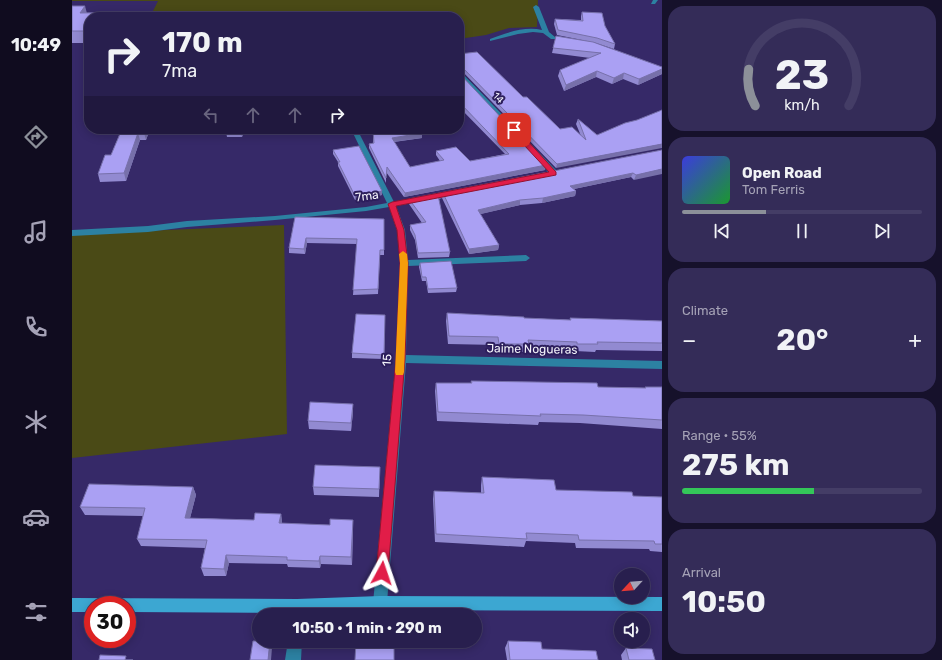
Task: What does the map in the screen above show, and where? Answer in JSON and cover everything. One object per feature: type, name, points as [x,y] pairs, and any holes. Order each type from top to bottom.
[{"type":"main road","points":[[321,608],[380,603],[662,604]]},
{"type":"main road","points":[[72,605],[252,609]]},
{"type":"street","points":[[536,7],[546,32],[553,38],[560,38]]},
{"type":"street","points":[[492,40],[506,34],[528,31],[546,32]]},
{"type":"street","name":"14","points":[[464,77],[553,173]]},
{"type":"street","name":"15","points":[[357,134],[392,204],[401,230],[404,263],[400,359],[380,603]]},
{"type":"street","name":"7ma","points":[[72,233],[148,229],[187,224],[275,218],[392,204],[430,197]]},
{"type":"street","points":[[404,263],[526,258]]},
{"type":"street","name":"Jaime Nogueras","points":[[400,359],[662,365]]},
{"type":"street","points":[[293,660],[294,648]]},
{"type":"shaded area","points":[[538,0],[537,27],[509,28],[486,35],[464,38],[464,12],[152,12],[158,1],[72,1]]},
{"type":"shaded area","points":[[284,225],[287,434],[72,458],[72,234]]},
{"type":"building","points":[[72,6],[85,6],[80,13],[84,13],[84,31],[72,31]]},
{"type":"building","points":[[582,12],[602,13],[605,26],[615,44],[597,38],[558,30],[555,19],[583,21]]},
{"type":"building","points":[[556,36],[593,42],[662,67],[662,69],[639,79],[624,73],[614,78],[597,71],[566,85],[560,70],[601,53],[553,48]]},
{"type":"building","points":[[477,52],[523,97],[527,97],[560,129],[572,127],[586,140],[578,119],[597,135],[662,110],[662,144],[557,164],[464,69],[464,53]]},
{"type":"building","points":[[464,78],[546,165],[405,193],[387,167],[386,178],[369,144],[374,143],[373,134],[416,134],[392,138],[410,167],[444,160],[436,151],[456,147],[470,161],[509,154],[464,107]]},
{"type":"building","points":[[120,134],[138,134],[124,173],[98,174],[105,155],[111,155]]},
{"type":"building","points":[[359,146],[382,191],[355,196],[333,150]]},
{"type":"building","points":[[662,150],[662,169],[636,175],[633,173],[570,186],[576,191],[543,198],[520,200],[478,210],[499,245],[469,249],[443,193],[438,195],[450,252],[418,253],[415,235],[410,225],[426,222],[409,199]]},
{"type":"building","points":[[295,217],[384,219],[384,250],[380,250],[378,289],[353,290],[357,239],[306,238],[304,249],[289,248]]},
{"type":"building","points":[[451,261],[457,288],[428,289],[426,277],[422,277],[420,263]]},
{"type":"building","points":[[447,313],[571,320],[570,318],[662,321],[662,343],[597,342],[598,344],[577,344],[577,342],[528,340],[529,344],[499,344],[498,337],[449,336]]},
{"type":"building","points":[[356,314],[385,315],[384,355],[352,353]]},
{"type":"building","points":[[471,381],[597,383],[598,387],[662,387],[662,420],[583,415],[540,414],[541,416],[438,412],[436,383],[472,383]]},
{"type":"building","points":[[310,402],[353,404],[351,423],[308,421]]},
{"type":"building","points":[[315,465],[380,467],[379,489],[313,487]]},
{"type":"building","points":[[482,477],[554,480],[556,490],[632,492],[633,496],[662,497],[662,544],[655,544],[654,541],[579,540],[578,535],[526,533],[527,539],[436,534],[434,491],[484,493]]},
{"type":"building","points":[[89,484],[193,487],[185,518],[254,520],[255,513],[281,514],[279,523],[330,525],[330,519],[353,520],[351,557],[320,556],[319,561],[287,560],[287,557],[226,555],[224,569],[201,568],[207,540],[137,539],[145,508],[80,507]]},
{"type":"building","points":[[508,641],[541,642],[542,649],[596,651],[598,660],[510,660]]},
{"type":"building","points":[[252,647],[269,648],[268,660],[250,660]]},
{"type":"building","points":[[356,648],[394,648],[394,660],[355,660]]},
{"type":"building","points":[[626,648],[652,649],[655,660],[629,660]]},
{"type":"building","points":[[100,655],[126,656],[125,660],[99,660]]},
{"type":"slow traffic","points":[[399,372],[404,263],[403,254]]},
{"type":"route","points":[[382,573],[400,359],[404,263],[401,230],[392,204],[554,173],[514,130]]}]
